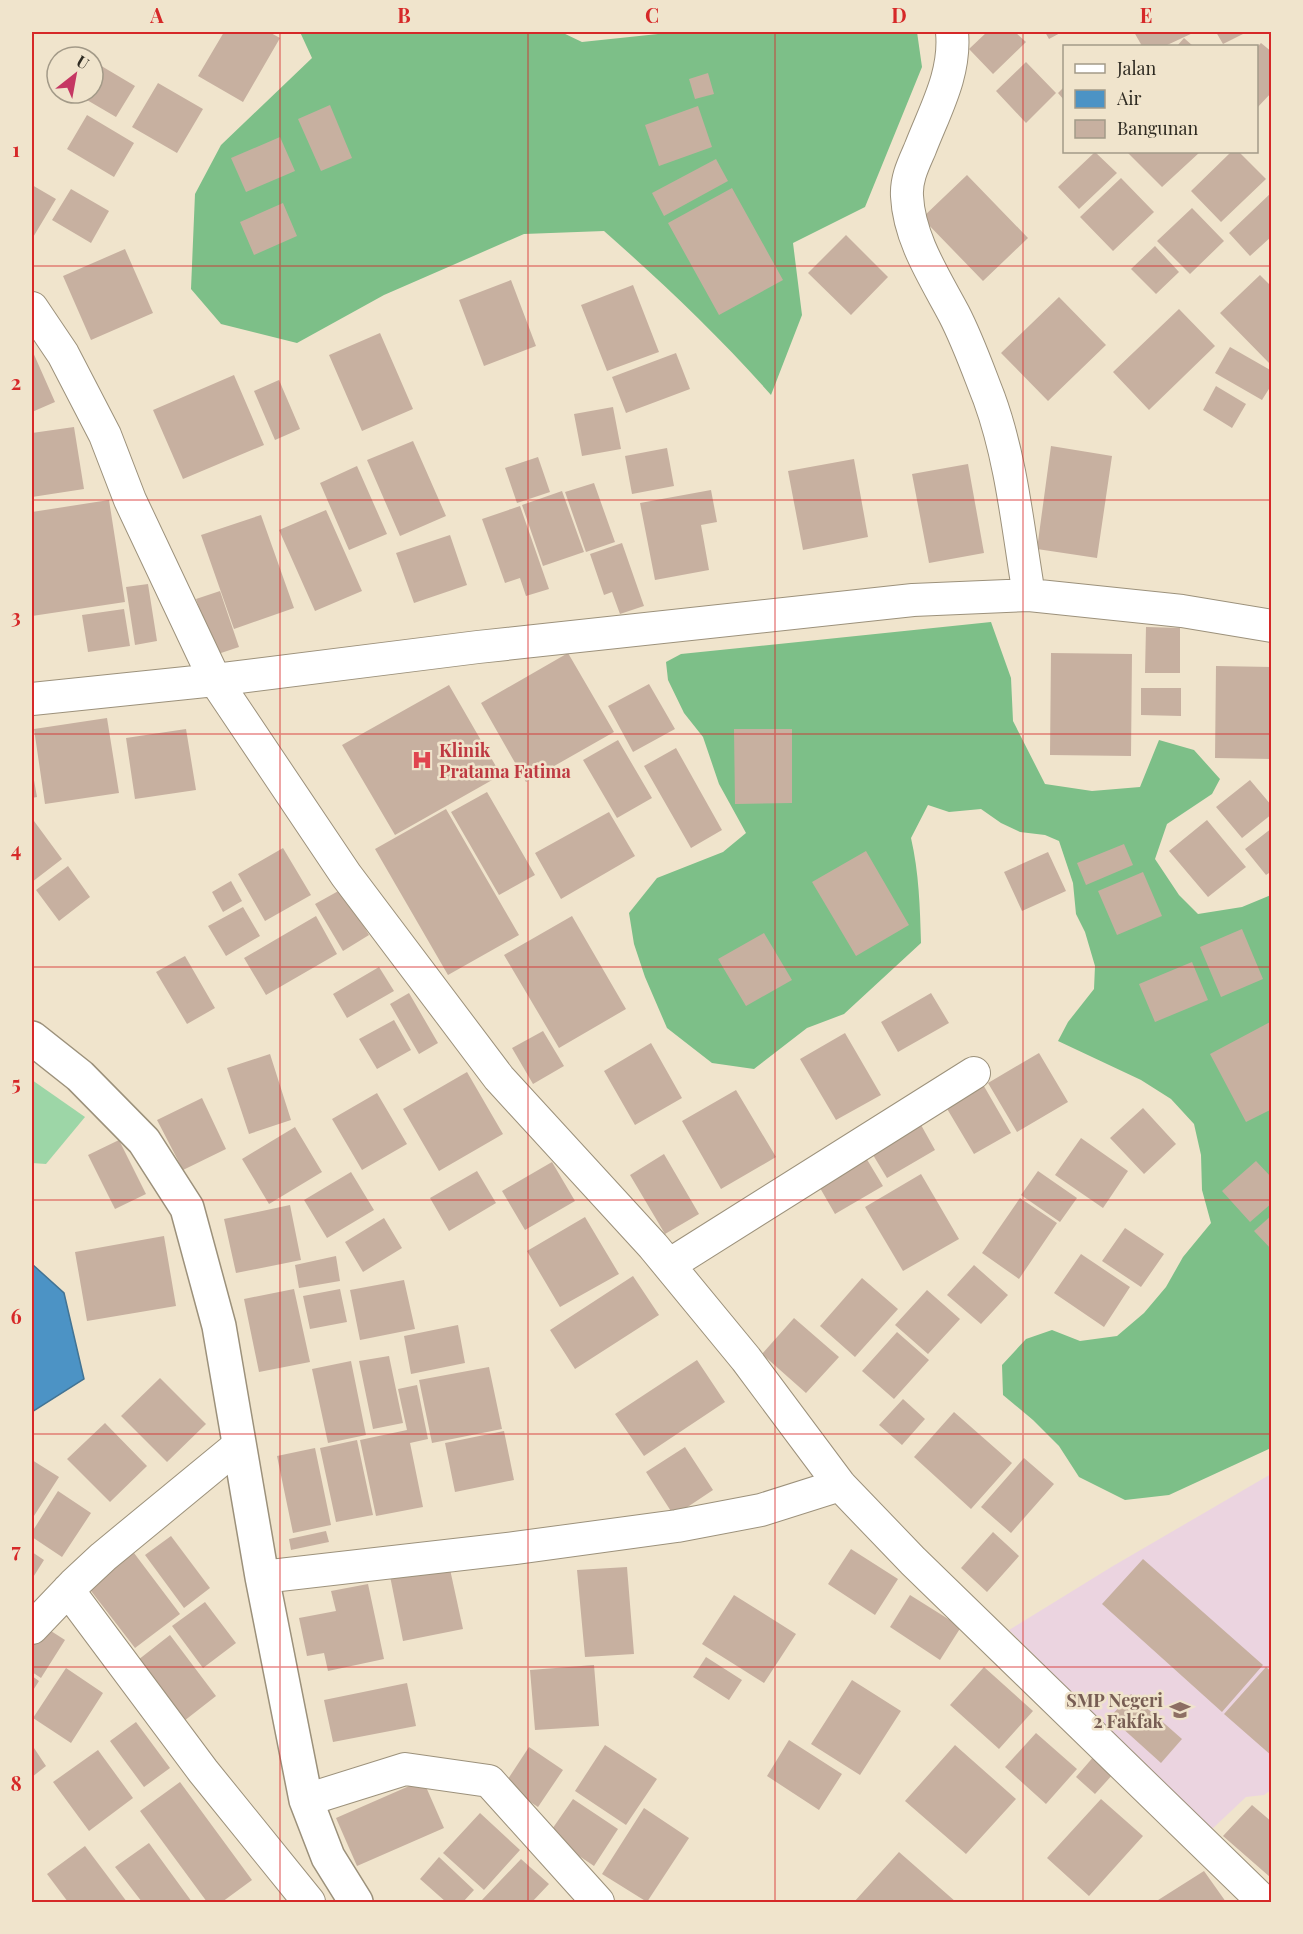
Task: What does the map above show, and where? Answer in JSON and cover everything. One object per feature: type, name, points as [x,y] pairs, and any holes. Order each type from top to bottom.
[{"type":"main road","points":[[32,1038],[80,1076],[144,1141],[187,1208],[219,1326],[262,1577],[306,1800],[328,1857],[356,1902]]},
{"type":"street","points":[[952,32],[952,62],[946,84],[908,176],[907,198],[916,237],[937,284],[966,339],[990,401],[1011,481],[1029,595]]},
{"type":"street","points":[[32,308],[63,354],[105,435],[130,500],[215,680],[346,876],[499,1078],[669,1265],[746,1359],[840,1485],[913,1561],[1264,1902]]},
{"type":"street","points":[[32,699],[215,680],[478,647],[901,602],[1029,595],[1182,611],[1272,626]]},
{"type":"street","points":[[669,1265],[974,1073]]},
{"type":"street","points":[[32,1628],[103,1557],[239,1445]]},
{"type":"street","points":[[262,1577],[516,1548],[677,1526],[761,1510],[840,1485]]},
{"type":"street","points":[[68,1590],[203,1771],[309,1902]]},
{"type":"street","points":[[306,1800],[405,1769],[489,1781],[598,1902]]},
{"type":"shaded area","name":"SMP Negeri 2 Fakfak","points":[[1271,1474],[1271,1790],[1264,1795],[1246,1797],[1210,1831],[1009,1630]]},
{"type":"green space","points":[[300,32],[561,32],[582,42],[677,32],[917,32],[922,67],[865,207],[793,243],[802,315],[771,395],[690,310],[604,231],[524,234],[384,295],[297,343],[221,324],[191,289],[195,194],[221,145],[312,58]]},
{"type":"green space","points":[[991,622],[1011,678],[1013,721],[1045,784],[1092,791],[1140,787],[1159,740],[1194,750],[1220,779],[1212,794],[1167,824],[1155,859],[1179,895],[1198,914],[1242,907],[1271,895],[1271,1448],[1169,1495],[1125,1500],[1079,1477],[1059,1446],[1003,1395],[1002,1365],[1026,1339],[1052,1330],[1080,1341],[1117,1336],[1144,1313],[1166,1287],[1183,1257],[1211,1223],[1202,1190],[1201,1155],[1194,1124],[1171,1099],[1141,1080],[1058,1041],[1068,1022],[1094,989],[1095,966],[1085,932],[1076,914],[1073,883],[1059,841],[1045,835],[1020,832],[1001,823],[981,809],[949,812],[928,805],[911,838],[920,903],[921,943],[844,1014],[807,1028],[754,1069],[712,1063],[667,1028],[645,977],[634,944],[629,913],[657,878],[723,852],[746,833],[719,784],[703,737],[684,713],[668,680],[666,662],[681,654]]},
{"type":"green space","points":[[32,1080],[85,1117],[46,1164],[32,1163]]},
{"type":"water","points":[[32,1264],[64,1293],[84,1379],[32,1412]]},
{"type":"building","points":[[224,32],[269,32],[280,38],[243,102],[198,76]]},
{"type":"building","points":[[987,32],[1015,32],[1026,42],[993,74],[969,49]]},
{"type":"building","points":[[1045,32],[1062,32],[1049,39]]},
{"type":"building","points":[[1134,32],[1195,32],[1167,45],[1141,45]]},
{"type":"building","points":[[1216,32],[1247,32],[1223,44]]},
{"type":"building","points":[[1184,38],[1192,45],[1178,45]]},
{"type":"building","points":[[1261,43],[1272,52],[1272,92],[1258,107],[1258,46]]},
{"type":"building","points":[[1026,62],[1056,93],[1026,123],[996,91]]},
{"type":"building","points":[[105,68],[135,86],[116,117],[96,105],[105,105]]},
{"type":"building","points":[[708,73],[714,94],[695,99],[689,79]]},
{"type":"building","points":[[158,83],[203,109],[177,153],[132,127]]},
{"type":"building","points":[[1063,88],[1063,99],[1058,93]]},
{"type":"building","points":[[330,105],[352,158],[321,171],[298,119]]},
{"type":"building","points":[[698,106],[712,147],[659,166],[645,125]]},
{"type":"building","points":[[87,115],[134,143],[114,177],[67,149]]},
{"type":"building","points":[[280,137],[295,171],[246,192],[231,158]]},
{"type":"building","points":[[1094,153],[1117,173],[1079,209],[1058,187]]},
{"type":"building","points":[[1128,153],[1199,153],[1162,187]]},
{"type":"building","points":[[1230,153],[1240,153],[1266,179],[1221,222],[1191,191]]},
{"type":"building","points":[[716,159],[728,181],[664,216],[652,193]]},
{"type":"building","points":[[967,175],[1028,238],[983,281],[922,218]]},
{"type":"building","points":[[1121,178],[1154,212],[1113,251],[1080,217]]},
{"type":"building","points":[[32,185],[56,199],[32,239]]},
{"type":"building","points":[[732,188],[783,280],[719,315],[668,223]]},
{"type":"building","points":[[71,189],[109,211],[91,243],[52,220]]},
{"type":"building","points":[[1272,192],[1272,236],[1250,256],[1229,233]]},
{"type":"building","points":[[283,203],[297,236],[254,255],[240,222]]},
{"type":"building","points":[[1192,208],[1224,241],[1190,274],[1157,241]]},
{"type":"building","points":[[846,235],[888,277],[851,315],[808,273]]},
{"type":"building","points":[[1155,246],[1179,272],[1156,294],[1131,269]]},
{"type":"building","points":[[125,249],[153,313],[91,340],[63,276]]},
{"type":"building","points":[[1260,275],[1272,287],[1270,364],[1220,313]]},
{"type":"building","points":[[511,280],[536,346],[484,366],[459,300]]},
{"type":"building","points":[[633,285],[659,352],[607,371],[581,305]]},
{"type":"building","points":[[1059,297],[1106,345],[1048,401],[1001,353]]},
{"type":"building","points":[[1179,309],[1215,346],[1149,410],[1113,372]]},
{"type":"building","points":[[380,333],[413,409],[362,431],[329,355]]},
{"type":"building","points":[[1230,347],[1272,371],[1272,384],[1262,400],[1215,373]]},
{"type":"building","points":[[32,350],[55,402],[32,412]]},
{"type":"building","points":[[676,353],[690,389],[626,413],[612,377]]},
{"type":"building","points":[[234,375],[264,445],[183,479],[153,410]]},
{"type":"building","points":[[279,380],[300,429],[275,440],[254,391]]},
{"type":"building","points":[[1216,386],[1246,404],[1232,428],[1203,410]]},
{"type":"building","points":[[613,407],[621,449],[582,456],[574,414]]},
{"type":"building","points":[[74,427],[84,489],[32,497],[32,433]]},
{"type":"building","points":[[413,441],[446,516],[400,536],[367,460]]},
{"type":"building","points":[[1051,446],[1112,456],[1097,558],[1037,549]]},
{"type":"building","points":[[667,448],[674,486],[632,494],[625,456]]},
{"type":"building","points":[[538,457],[550,492],[517,503],[505,468]]},
{"type":"building","points":[[854,459],[868,537],[803,550],[788,471]]},
{"type":"building","points":[[968,464],[984,553],[929,563],[912,474]]},
{"type":"building","points":[[357,466],[387,534],[349,550],[320,483]]},
{"type":"building","points":[[594,483],[615,542],[586,552],[565,492]]},
{"type":"building","points":[[711,490],[717,522],[701,525],[709,570],[655,580],[640,503]]},
{"type":"building","points":[[562,491],[584,552],[543,566],[522,505]]},
{"type":"building","points":[[109,500],[125,602],[32,616],[32,512]]},
{"type":"building","points":[[520,506],[549,589],[526,596],[520,578],[505,583],[482,519]]},
{"type":"building","points":[[326,510],[362,591],[315,611],[279,530]]},
{"type":"building","points":[[261,515],[294,608],[234,629],[201,535]]},
{"type":"building","points":[[450,535],[467,585],[414,603],[396,553]]},
{"type":"building","points":[[622,543],[644,606],[620,614],[612,592],[604,595],[590,554]]},
{"type":"building","points":[[148,584],[157,641],[135,645],[126,587]]},
{"type":"building","points":[[220,591],[239,647],[215,655],[196,599]]},
{"type":"building","points":[[124,609],[130,646],[88,652],[82,615]]},
{"type":"building","points":[[1146,627],[1180,628],[1180,673],[1145,673]]},
{"type":"building","points":[[568,653],[614,732],[526,782],[481,703]]},
{"type":"building","points":[[1051,653],[1132,654],[1131,756],[1050,755]]},
{"type":"building","points":[[1216,666],[1272,667],[1272,759],[1215,758]]},
{"type":"building","points":[[649,684],[675,729],[633,752],[608,706]]},
{"type":"building","name":"Klinik Pratama Fatima","points":[[449,685],[501,775],[395,835],[342,745]]},
{"type":"building","points":[[1141,688],[1181,688],[1181,716],[1141,715]]},
{"type":"building","points":[[107,718],[119,793],[45,804],[34,729]]},
{"type":"building","points":[[186,729],[196,790],[135,799],[126,738]]},
{"type":"building","points":[[734,729],[792,729],[792,803],[735,804]]},
{"type":"building","points":[[618,740],[652,798],[617,818],[583,760]]},
{"type":"building","points":[[676,748],[722,830],[691,848],[644,766]]},
{"type":"building","points":[[32,769],[37,797],[32,798]]},
{"type":"building","points":[[1250,780],[1272,806],[1272,814],[1242,838],[1216,807]]},
{"type":"building","points":[[487,792],[535,875],[499,895],[451,812]]},
{"type":"building","points":[[446,809],[519,935],[448,975],[375,849]]},
{"type":"building","points":[[609,812],[635,856],[561,899],[535,853]]},
{"type":"building","points":[[1207,820],[1246,867],[1208,897],[1169,851]]},
{"type":"building","points":[[34,821],[62,859],[32,882],[32,823]]},
{"type":"building","points":[[1272,828],[1272,871],[1266,875],[1245,849]]},
{"type":"building","points":[[1124,844],[1133,865],[1086,885],[1077,863]]},
{"type":"building","points":[[283,848],[311,895],[265,921],[238,874]]},
{"type":"building","points":[[866,851],[909,925],[856,956],[812,882]]},
{"type":"building","points":[[1048,852],[1066,891],[1022,911],[1004,872]]},
{"type":"building","points":[[68,866],[90,897],[59,921],[36,890]]},
{"type":"building","points":[[1143,872],[1162,916],[1117,935],[1098,891]]},
{"type":"building","points":[[231,881],[242,901],[223,912],[212,892]]},
{"type":"building","points":[[342,889],[369,935],[343,951],[315,904]]},
{"type":"building","points":[[243,907],[260,936],[226,956],[208,926]]},
{"type":"building","points":[[316,916],[337,954],[266,995],[244,958]]},
{"type":"building","points":[[572,916],[626,1009],[559,1048],[504,955]]},
{"type":"building","points":[[1242,929],[1263,979],[1221,997],[1200,947]]},
{"type":"building","points":[[764,933],[792,980],[746,1006],[718,959]]},
{"type":"building","points":[[185,956],[215,1008],[187,1024],[156,972]]},
{"type":"building","points":[[1192,962],[1208,1000],[1155,1022],[1139,984]]},
{"type":"building","points":[[379,967],[394,991],[347,1018],[333,994]]},
{"type":"building","points":[[409,993],[438,1043],[419,1054],[390,1004]]},
{"type":"building","points":[[931,993],[949,1023],[898,1052],[881,1022]]},
{"type":"building","points":[[394,1020],[411,1050],[377,1069],[359,1039]]},
{"type":"building","points":[[1272,1021],[1272,1109],[1246,1122],[1210,1054]]},
{"type":"building","points":[[543,1031],[564,1066],[533,1084],[512,1048]]},
{"type":"building","points":[[845,1033],[881,1095],[836,1120],[800,1059]]},
{"type":"building","points":[[651,1043],[682,1098],[635,1125],[604,1071]]},
{"type":"building","points":[[1039,1053],[1068,1102],[1017,1132],[988,1083]]},
{"type":"building","points":[[270,1054],[291,1120],[249,1134],[227,1068]]},
{"type":"building","points":[[467,1072],[503,1134],[439,1171],[403,1109]]},
{"type":"building","points":[[981,1081],[1011,1133],[974,1154],[943,1102]]},
{"type":"building","points":[[736,1090],[776,1157],[721,1189],[682,1121]]},
{"type":"building","points":[[377,1093],[407,1144],[362,1170],[332,1119]]},
{"type":"building","points":[[202,1098],[226,1149],[183,1170],[157,1120]]},
{"type":"building","points":[[1143,1108],[1176,1144],[1144,1174],[1110,1138]]},
{"type":"building","points":[[916,1116],[935,1150],[887,1178],[867,1145]]},
{"type":"building","points":[[295,1127],[322,1172],[269,1204],[242,1159]]},
{"type":"building","points":[[1081,1138],[1128,1171],[1103,1208],[1055,1175]]},
{"type":"building","points":[[119,1140],[146,1194],[115,1209],[88,1155]]},
{"type":"building","points":[[863,1153],[883,1186],[835,1214],[816,1181]]},
{"type":"building","points":[[664,1154],[699,1214],[665,1234],[630,1175]]},
{"type":"building","points":[[1256,1161],[1272,1178],[1272,1203],[1250,1222],[1222,1191]]},
{"type":"building","points":[[552,1162],[575,1201],[525,1230],[502,1191]]},
{"type":"building","points":[[477,1171],[496,1203],[449,1231],[430,1198]]},
{"type":"building","points":[[1038,1171],[1077,1198],[1060,1222],[1021,1195]]},
{"type":"building","points":[[351,1172],[374,1210],[327,1238],[304,1200]]},
{"type":"building","points":[[921,1174],[959,1239],[903,1271],[865,1207]]},
{"type":"building","points":[[1020,1198],[1057,1223],[1019,1279],[982,1253]]},
{"type":"building","points":[[290,1205],[301,1260],[236,1273],[224,1219]]},
{"type":"building","points":[[1272,1215],[1272,1250],[1254,1231]]},
{"type":"building","points":[[585,1217],[619,1274],[560,1307],[527,1251]]},
{"type":"building","points":[[384,1218],[402,1248],[363,1272],[345,1242]]},
{"type":"building","points":[[1125,1228],[1164,1254],[1141,1287],[1102,1261]]},
{"type":"building","points":[[164,1236],[176,1306],[87,1321],[75,1252]]},
{"type":"building","points":[[1081,1254],[1130,1287],[1104,1327],[1054,1293]]},
{"type":"building","points":[[336,1256],[340,1281],[299,1288],[295,1265]]},
{"type":"building","points":[[974,1265],[1008,1295],[981,1324],[947,1295]]},
{"type":"building","points":[[633,1276],[659,1315],[575,1369],[550,1330]]},
{"type":"building","points":[[862,1278],[898,1309],[855,1357],[820,1326]]},
{"type":"building","points":[[404,1280],[415,1329],[360,1340],[350,1290]]},
{"type":"building","points":[[294,1289],[310,1362],[259,1372],[244,1299]]},
{"type":"building","points":[[340,1289],[347,1322],[310,1329],[303,1296]]},
{"type":"building","points":[[927,1290],[960,1319],[928,1354],[895,1325]]},
{"type":"building","points":[[794,1318],[839,1357],[806,1393],[762,1354]]},
{"type":"building","points":[[458,1325],[465,1363],[411,1374],[404,1336]]},
{"type":"building","points":[[897,1332],[929,1360],[894,1399],[862,1371]]},
{"type":"building","points":[[389,1356],[403,1423],[373,1429],[359,1361]]},
{"type":"building","points":[[697,1360],[725,1402],[644,1456],[615,1414]]},
{"type":"building","points":[[351,1361],[366,1435],[328,1443],[312,1369]]},
{"type":"building","points":[[489,1367],[502,1429],[432,1443],[419,1380]]},
{"type":"building","points":[[160,1378],[206,1424],[167,1462],[121,1416]]},
{"type":"building","points":[[417,1385],[428,1439],[410,1443],[423,1507],[376,1516],[360,1440],[407,1430],[398,1389]]},
{"type":"building","points":[[903,1399],[925,1419],[902,1445],[879,1425]]},
{"type":"building","points":[[954,1412],[1012,1463],[971,1509],[914,1457]]},
{"type":"building","points":[[105,1423],[147,1466],[110,1502],[67,1459]]},
{"type":"building","points":[[504,1431],[514,1480],[455,1492],[445,1443]]},
{"type":"building","points":[[357,1440],[373,1515],[336,1522],[320,1448]]},
{"type":"building","points":[[685,1447],[713,1490],[674,1516],[646,1472]]},
{"type":"building","points":[[315,1448],[331,1525],[293,1533],[277,1456]]},
{"type":"building","points":[[1024,1458],[1054,1484],[1011,1533],[981,1507]]},
{"type":"building","points":[[32,1460],[59,1477],[32,1519]]},
{"type":"building","points":[[58,1491],[91,1513],[62,1557],[32,1537],[32,1532]]},
{"type":"building","points":[[326,1531],[329,1542],[291,1550],[289,1539]]},
{"type":"building","points":[[993,1532],[1019,1556],[987,1592],[961,1568]]},
{"type":"building","points":[[171,1536],[210,1588],[184,1608],[145,1555]]},
{"type":"building","points":[[851,1549],[898,1579],[875,1615],[828,1584]]},
{"type":"building","points":[[32,1552],[44,1560],[32,1579]]},
{"type":"building","points":[[134,1553],[180,1614],[135,1648],[88,1587]]},
{"type":"building","points":[[1143,1559],[1263,1665],[1222,1712],[1102,1604]]},
{"type":"building","points":[[448,1560],[463,1629],[403,1641],[389,1571]]},
{"type":"building","points":[[627,1567],[634,1654],[585,1657],[577,1570]]},
{"type":"building","points":[[368,1584],[384,1659],[328,1671],[324,1653],[307,1656],[299,1618],[336,1611],[331,1591]]},
{"type":"building","points":[[734,1595],[796,1634],[764,1683],[702,1644]]},
{"type":"building","points":[[910,1595],[961,1627],[940,1660],[890,1627]]},
{"type":"building","points":[[205,1602],[236,1643],[203,1668],[172,1626]]},
{"type":"building","points":[[40,1624],[65,1640],[41,1678],[32,1672],[32,1637]]},
{"type":"building","points":[[170,1635],[216,1696],[184,1721],[138,1660]]},
{"type":"building","points":[[706,1657],[742,1680],[729,1700],[693,1677]]},
{"type":"building","points":[[594,1665],[599,1726],[535,1730],[530,1670]]},
{"type":"building","points":[[984,1667],[1033,1711],[999,1749],[950,1705]]},
{"type":"building","points":[[1266,1667],[1272,1672],[1272,1756],[1224,1714]]},
{"type":"building","points":[[66,1668],[103,1693],[71,1743],[33,1718]]},
{"type":"building","points":[[32,1676],[39,1681],[32,1692]]},
{"type":"building","points":[[852,1680],[901,1711],[860,1775],[811,1744]]},
{"type":"building","points":[[407,1683],[416,1726],[333,1742],[324,1700]]},
{"type":"building","points":[[1131,1694],[1182,1739],[1161,1763],[1110,1717]]},
{"type":"building","points":[[136,1722],[170,1768],[144,1787],[110,1741]]},
{"type":"building","points":[[1036,1733],[1077,1769],[1046,1804],[1005,1767]]},
{"type":"building","points":[[789,1740],[842,1774],[819,1810],[767,1776]]},
{"type":"building","points":[[32,1745],[46,1766],[32,1777]]},
{"type":"building","points":[[605,1745],[657,1779],[626,1825],[575,1791]]},
{"type":"building","points":[[955,1745],[1016,1799],[966,1854],[905,1801]]},
{"type":"building","points":[[529,1747],[563,1770],[538,1807],[504,1785]]},
{"type":"building","points":[[98,1750],[133,1798],[89,1831],[53,1782]]},
{"type":"building","points":[[1095,1755],[1114,1773],[1095,1794],[1076,1777]]},
{"type":"building","points":[[423,1780],[444,1828],[357,1866],[336,1818]]},
{"type":"building","points":[[180,1782],[252,1880],[222,1902],[207,1902],[140,1811]]},
{"type":"building","points":[[573,1799],[618,1829],[594,1866],[548,1835]]},
{"type":"building","points":[[1101,1799],[1143,1836],[1089,1896],[1047,1858]]},
{"type":"building","points":[[1252,1805],[1272,1822],[1272,1875],[1270,1877],[1223,1836]]},
{"type":"building","points":[[644,1808],[689,1838],[647,1902],[602,1874]]},
{"type":"building","points":[[480,1813],[520,1850],[484,1890],[443,1853]]},
{"type":"building","points":[[149,1843],[192,1902],[142,1902],[115,1867]]},
{"type":"building","points":[[85,1846],[127,1902],[68,1902],[47,1874]]},
{"type":"building","points":[[899,1852],[956,1902],[854,1902]]},
{"type":"building","points":[[439,1857],[474,1890],[463,1902],[446,1902],[420,1879]]},
{"type":"building","points":[[521,1859],[549,1884],[532,1902],[480,1902]]},
{"type":"building","points":[[1204,1871],[1226,1902],[1155,1902]]},
{"type":"place","name":"Klinik Pratama Fatima","points":[[422,760]]},
{"type":"place","name":"SMP Negeri 2 Fakfak","points":[[1180,1710]]}]
